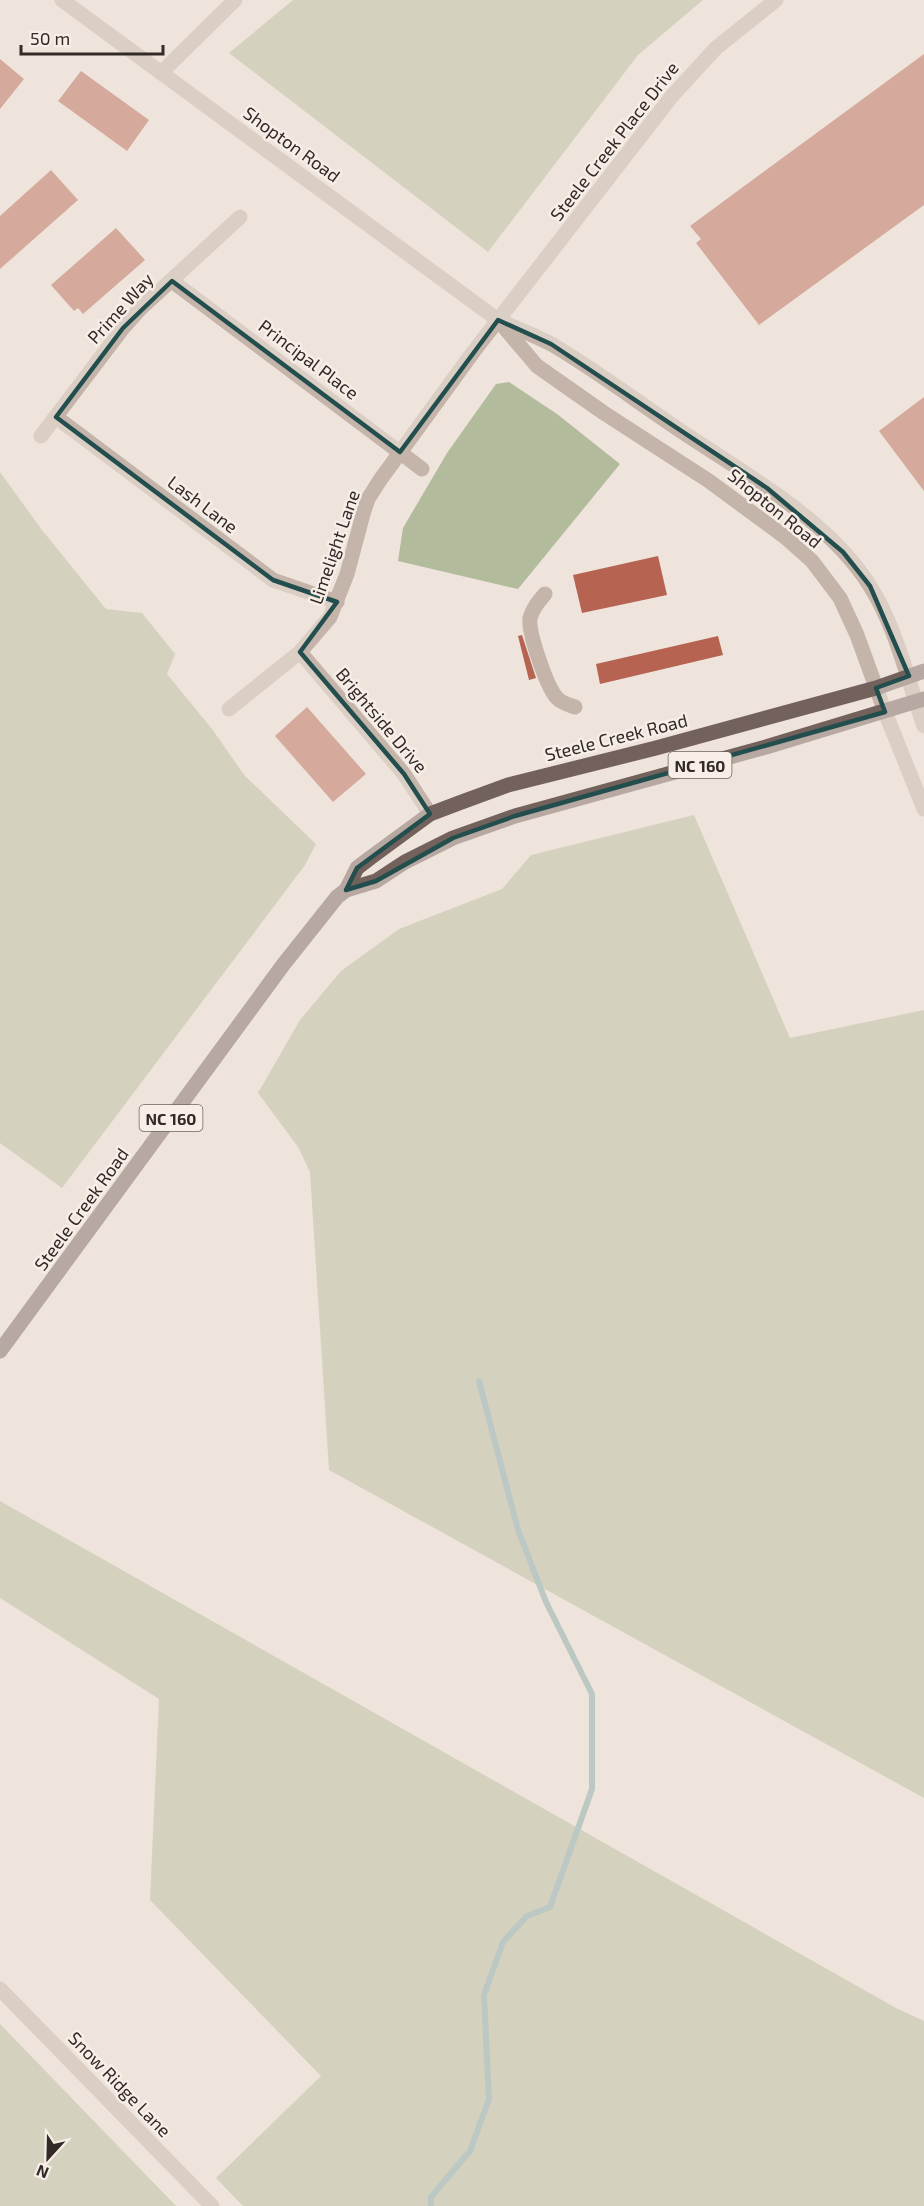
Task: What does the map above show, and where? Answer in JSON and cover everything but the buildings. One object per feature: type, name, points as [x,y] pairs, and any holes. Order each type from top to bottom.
[{"type":"main road","name":"Steele Creek Road","points":[[346,890],[357,868],[430,814],[508,785],[656,748],[876,688],[924,671]]},
{"type":"main road","name":"Steele Creek Road","points":[[0,1351],[283,965],[337,897],[346,890],[376,881],[405,862],[453,838],[515,816],[920,701]]},
{"type":"street","name":"Shopton Road","points":[[62,0],[498,320],[551,344],[767,488],[812,523],[843,552],[870,586],[890,626],[920,701],[924,726]]},
{"type":"street","points":[[161,73],[235,0]]},
{"type":"street","name":"Steele Creek Place Drive","points":[[498,320],[672,96],[716,48],[776,0]]},
{"type":"street","name":"Prime Way","points":[[41,436],[140,309],[240,217]]},
{"type":"street","name":"Principal Place","points":[[172,281],[422,469]]},
{"type":"street","name":"Shopton Road","points":[[498,320],[537,366],[604,413],[709,481],[785,537],[812,561],[840,598],[857,635],[924,809]]},
{"type":"street","name":"Limelight Lane","points":[[229,709],[300,652],[330,617],[338,602],[368,500],[400,452],[498,320]]},
{"type":"street","name":"Lash Lane","points":[[56,417],[273,580],[338,602]]},
{"type":"street","points":[[545,594],[535,605],[530,621],[531,632],[544,676],[558,700],[575,707]]},
{"type":"street","name":"Brightside Drive","points":[[300,652],[404,774],[430,814]]},
{"type":"street","name":"Snow Ridge Lane","points":[[0,1989],[212,2206]]},
{"type":"highlighted area","points":[[172,281],[400,452],[498,320],[551,344],[767,488],[843,552],[870,586],[909,676],[876,688],[885,712],[515,816],[453,838],[376,881],[346,890],[357,868],[430,814],[404,774],[300,652],[337,602],[273,580],[56,417],[123,328]]},
{"type":"green space","points":[[293,0],[703,0],[638,55],[488,252],[229,53]]},
{"type":"green space","points":[[509,382],[557,414],[620,464],[518,589],[398,561],[403,528],[447,453],[496,384]]},
{"type":"green space","points":[[0,472],[42,530],[106,609],[142,613],[175,654],[167,674],[212,729],[245,776],[316,844],[305,865],[62,1188],[0,1143]]},
{"type":"green space","points":[[694,815],[790,1038],[924,1010],[924,1798],[329,1470],[310,1172],[298,1147],[258,1093],[300,1020],[341,971],[399,929],[502,889],[531,855]]},
{"type":"green space","points":[[0,1501],[896,2008],[924,2021],[924,2206],[243,2206],[216,2178],[321,2076],[150,1900],[159,1699],[0,1598]]},
{"type":"green space","points":[[0,2024],[176,2206],[0,2206]]},
{"type":"waterway","points":[[431,2206],[431,2197],[470,2151],[489,2099],[484,1995],[503,1942],[527,1916],[550,1907],[592,1789],[592,1694],[546,1602],[518,1530],[479,1381]]}]
